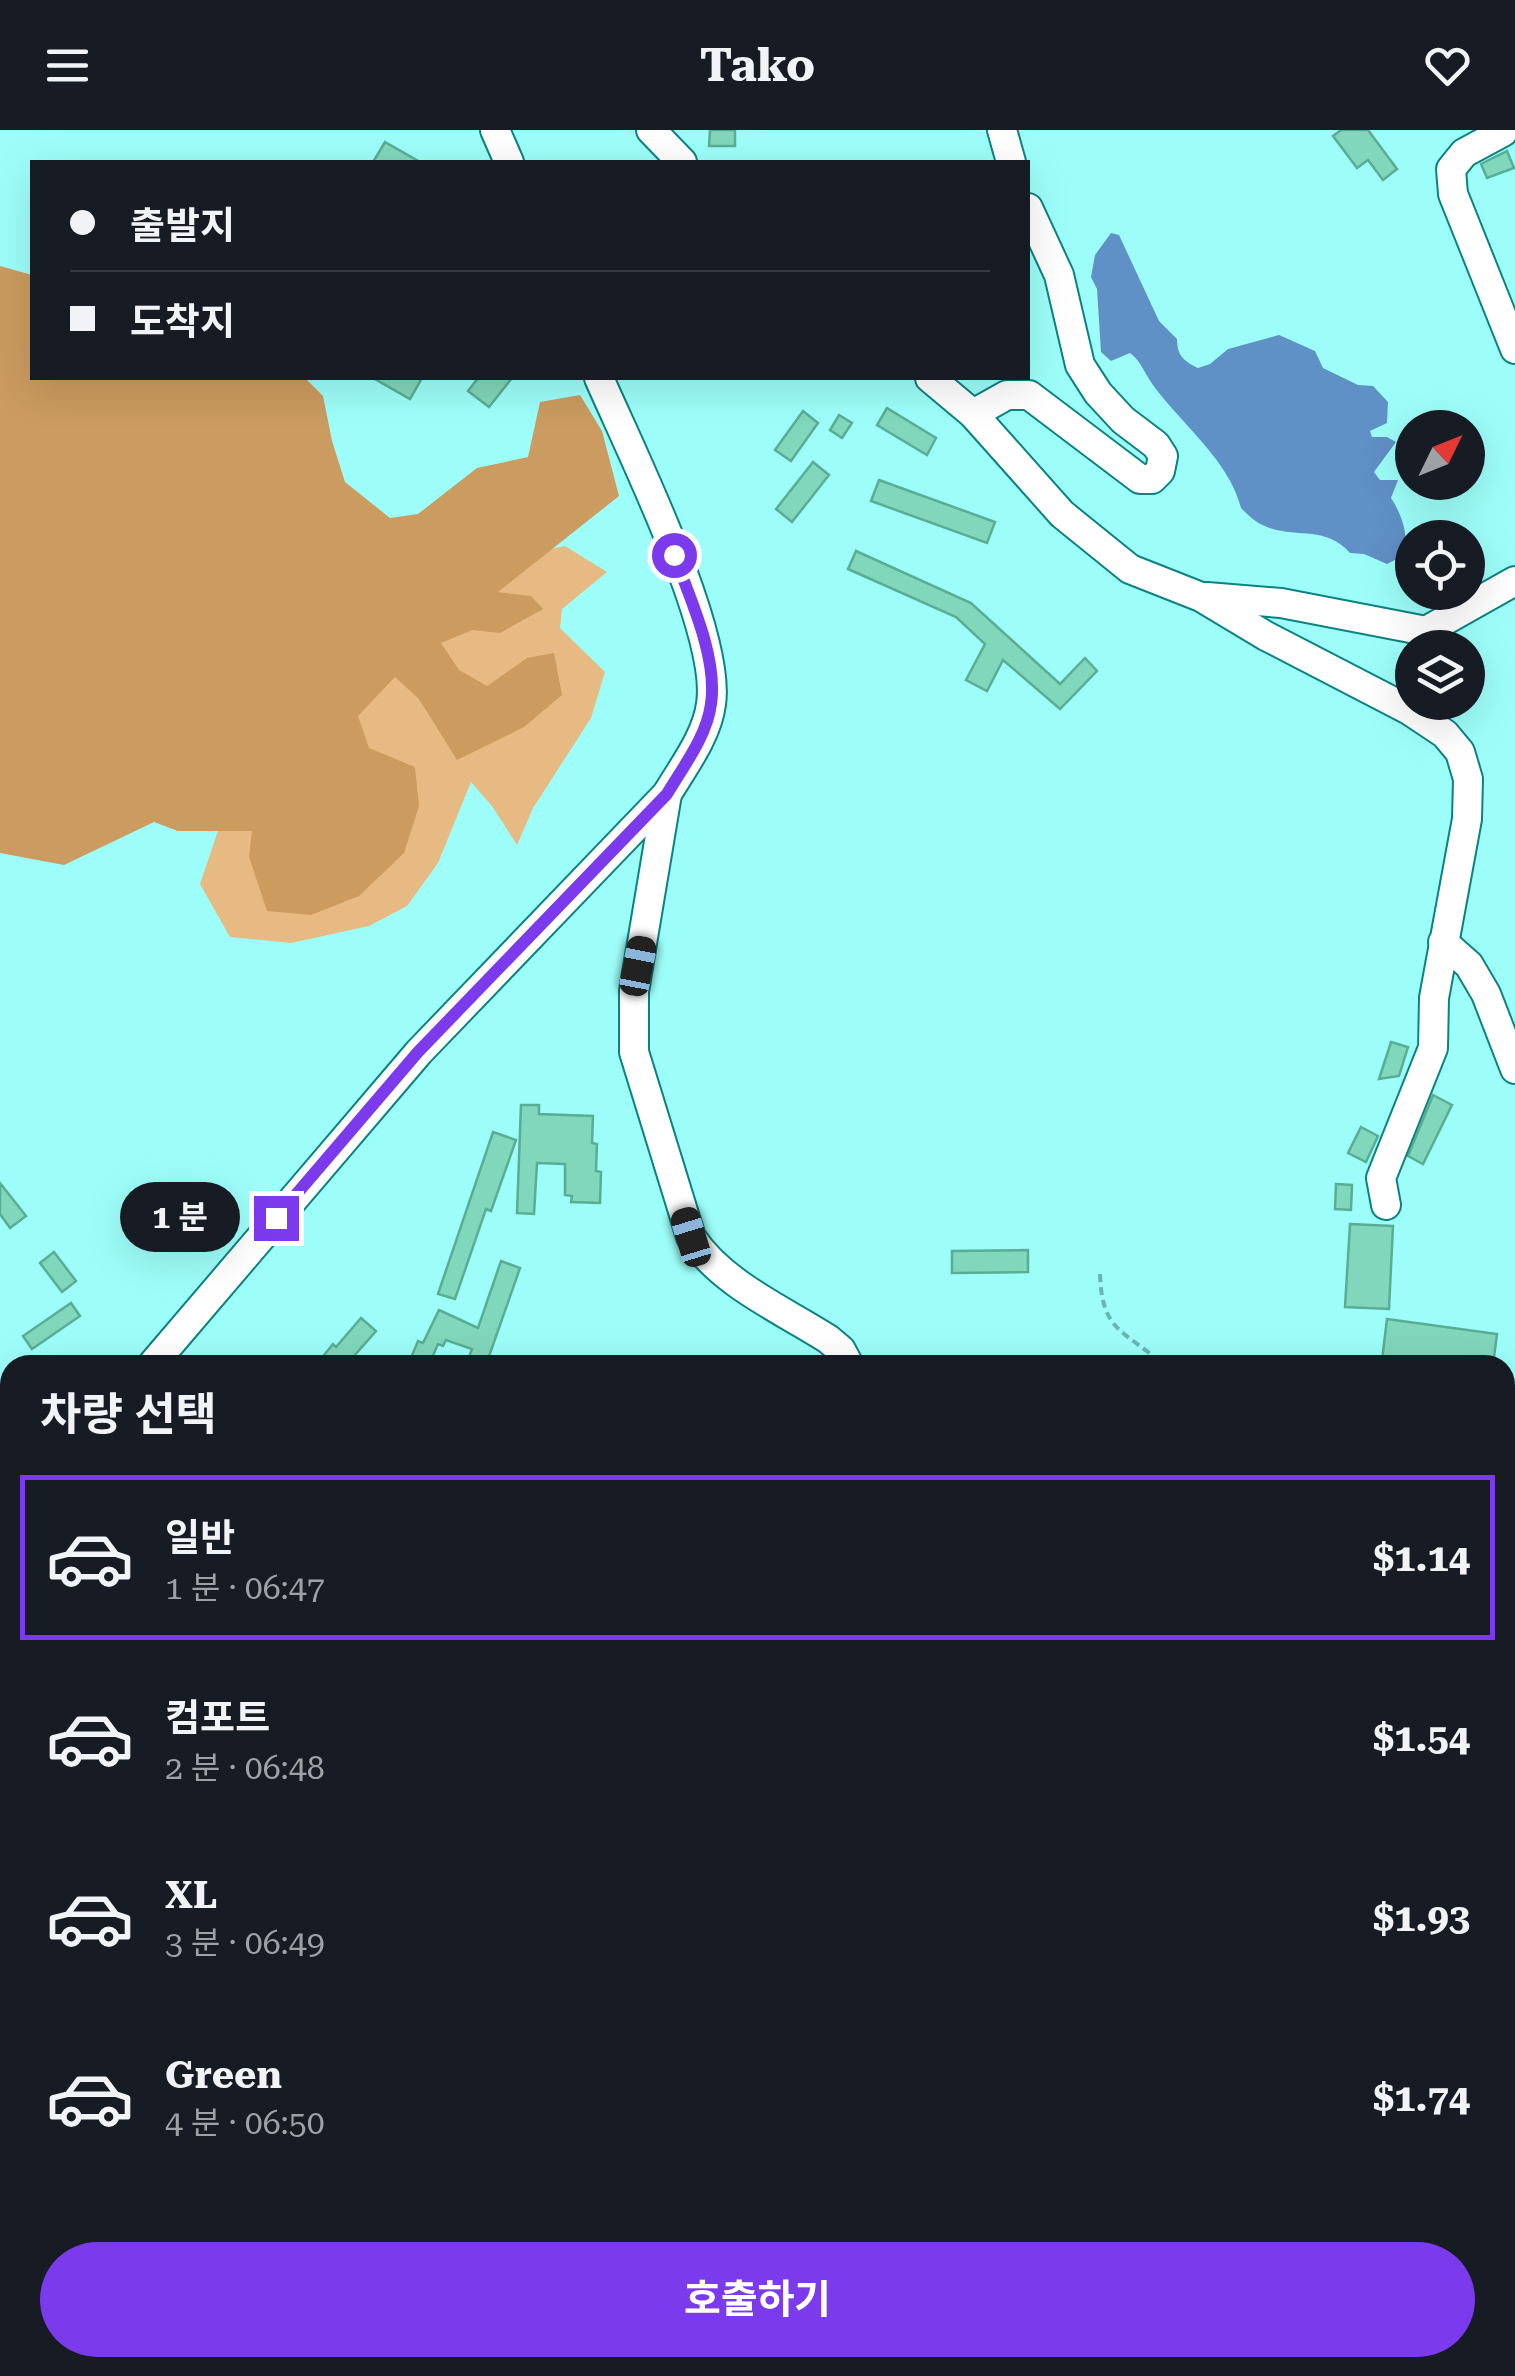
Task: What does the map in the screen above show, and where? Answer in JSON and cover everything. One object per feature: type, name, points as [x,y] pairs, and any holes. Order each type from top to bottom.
[{"type":"street","points":[[496,130],[508,160]]},
{"type":"street","points":[[650,130],[680,160]]},
{"type":"street","points":[[1002,130],[1010,160]]},
{"type":"street","points":[[1503,132],[1464,153],[1451,169],[1453,194],[1515,349]]},
{"type":"street","points":[[973,414],[1006,395],[1029,395],[1140,480],[1152,479],[1160,471],[1163,456],[1156,445],[1123,420],[1098,393],[1080,365],[1058,275],[1030,212]]},
{"type":"street","points":[[160,1355],[418,1052],[667,794],[696,746],[711,707],[712,676],[694,607],[600,380]]},
{"type":"street","points":[[932,380],[973,414],[1062,514],[1130,570],[1201,597],[1266,636],[1408,710],[1445,734],[1460,752],[1468,779],[1467,819],[1434,998],[1433,1048],[1381,1178],[1386,1205]]},
{"type":"street","points":[[1201,597],[1282,603],[1426,631],[1515,581]]},
{"type":"street","points":[[667,794],[634,991],[632,1030],[634,1052],[691,1237],[706,1259],[724,1275],[828,1339],[843,1355]]},
{"type":"street","points":[[1443,942],[1469,965],[1486,994],[1515,1070]]},
{"type":"path","points":[[1100,1274],[1101,1305],[1120,1332],[1150,1355]]},
{"type":"shaded area","points":[[0,266],[30,274],[30,380],[307,380],[323,396],[345,482],[390,518],[418,514],[477,468],[528,457],[540,402],[580,395],[602,431],[619,496],[498,592],[531,596],[543,609],[500,633],[472,630],[441,643],[459,670],[487,686],[527,658],[554,653],[562,695],[524,727],[457,760],[419,699],[395,677],[358,716],[369,748],[415,767],[419,806],[404,853],[359,896],[311,915],[267,911],[249,857],[252,831],[178,831],[154,822],[64,865],[0,853]]},
{"type":"shaded area","points":[[565,546],[607,572],[562,609],[560,628],[605,672],[591,718],[533,808],[517,845],[471,782],[438,863],[407,906],[369,926],[291,943],[230,937],[200,884],[224,813],[337,729],[508,558]]},
{"type":"water","points":[[1111,233],[1119,235],[1159,321],[1177,339],[1182,357],[1198,368],[1210,364],[1228,349],[1279,335],[1315,351],[1323,368],[1358,385],[1373,386],[1388,402],[1387,423],[1370,431],[1372,437],[1395,441],[1374,472],[1380,480],[1395,480],[1391,498],[1401,520],[1395,520],[1395,560],[1387,564],[1364,554],[1350,553],[1331,539],[1267,527],[1241,508],[1216,459],[1153,385],[1137,360],[1130,353],[1111,361],[1101,352],[1097,289],[1091,277],[1095,255]]},
{"type":"building","points":[[710,130],[735,130],[735,146],[709,146]]},
{"type":"building","points":[[1341,130],[1368,130],[1397,169],[1383,180],[1368,160],[1357,168],[1333,136]]},
{"type":"building","points":[[385,142],[416,160],[374,160]]},
{"type":"building","points":[[1507,151],[1514,168],[1487,178],[1481,164]]},
{"type":"building","points":[[377,380],[421,380],[410,399]]},
{"type":"building","points":[[476,380],[510,380],[489,407],[468,391]]},
{"type":"building","points":[[887,408],[936,438],[927,455],[877,425]]},
{"type":"building","points":[[803,411],[818,423],[791,461],[775,450]]},
{"type":"building","points":[[839,415],[852,423],[842,438],[830,430]]},
{"type":"building","points":[[813,462],[829,475],[792,522],[776,509]]},
{"type":"building","points":[[879,480],[995,522],[987,543],[871,501]]},
{"type":"building","points":[[856,551],[971,603],[1060,684],[1085,658],[1097,671],[1060,709],[1003,660],[987,691],[966,680],[985,644],[956,617],[848,569]]},
{"type":"building","points":[[1391,1042],[1408,1047],[1399,1076],[1379,1079]]},
{"type":"building","points":[[1433,1095],[1452,1105],[1423,1164],[1408,1156]]},
{"type":"building","points":[[521,1105],[539,1105],[539,1114],[593,1116],[596,1171],[601,1172],[600,1203],[571,1202],[572,1196],[565,1195],[565,1164],[537,1163],[534,1214],[517,1213]]},
{"type":"building","points":[[1361,1127],[1378,1136],[1366,1162],[1348,1153]]},
{"type":"building","points":[[493,1132],[516,1140],[491,1211],[486,1209],[455,1299],[438,1294]]},
{"type":"building","points":[[0,1183],[26,1216],[10,1228],[0,1214]]},
{"type":"building","points":[[1336,1184],[1352,1185],[1351,1210],[1335,1209]]},
{"type":"building","points":[[1350,1224],[1393,1226],[1389,1309],[1345,1307]]},
{"type":"building","points":[[1028,1250],[1028,1272],[952,1273],[952,1251]]},
{"type":"building","points":[[54,1252],[76,1281],[62,1292],[40,1263]]},
{"type":"building","points":[[501,1261],[520,1268],[490,1355],[470,1355],[472,1349],[446,1340],[443,1346],[438,1344],[433,1355],[412,1355],[418,1341],[423,1343],[439,1310],[478,1328]]},
{"type":"building","points":[[71,1303],[80,1316],[32,1349],[23,1336]]},
{"type":"building","points":[[361,1318],[376,1331],[355,1355],[324,1355],[333,1344],[336,1347]]},
{"type":"building","points":[[1387,1319],[1497,1334],[1494,1355],[1383,1355]]},
{"type":"route","points":[[276,1218],[418,1052],[667,794],[696,746],[711,707],[712,676],[694,607],[674,555]]}]
